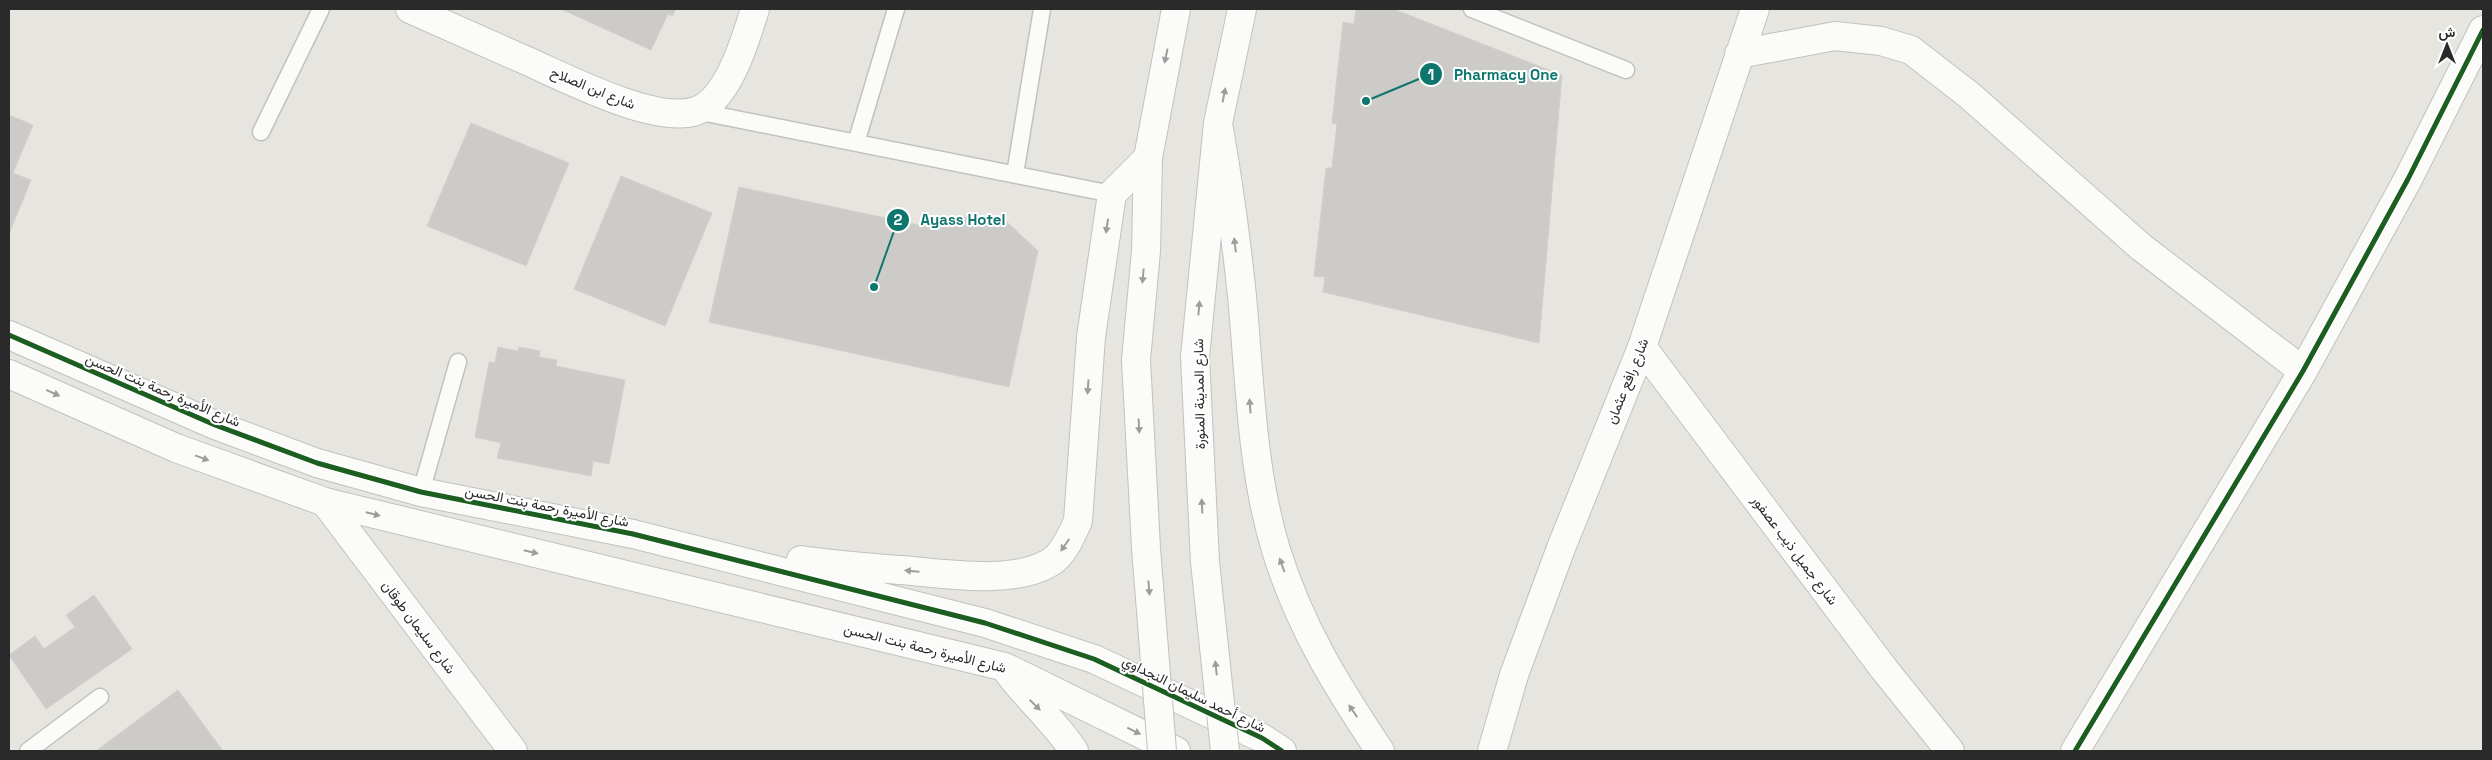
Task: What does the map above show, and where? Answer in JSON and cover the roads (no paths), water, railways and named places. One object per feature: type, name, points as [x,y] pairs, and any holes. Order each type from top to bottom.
[{"type":"street","name":"شارع ابن الصلاح","points":[[410,9],[605,96],[645,109],[671,112],[696,111]]},
{"type":"street","points":[[696,111],[713,101],[728,80],[755,9]]},
{"type":"street","points":[[1162,751],[1146,548],[1136,360],[1146,251],[1148,158],[1176,9]]},
{"type":"street","name":"شارع المدينة المنورة","points":[[1225,751],[1205,562],[1195,357],[1218,123],[1242,9]]},
{"type":"street","name":"شارع رافع عثمان","points":[[1492,751],[1514,675],[1561,548],[1642,347],[1755,9]]},
{"type":"street","points":[[2075,751],[2303,371],[2408,179],[2483,30]]},
{"type":"street","points":[[1739,54],[1835,36],[1881,41],[1911,50],[1969,95],[2141,247],[2303,371]]},
{"type":"street","points":[[1218,123],[1242,296],[1250,414],[1260,483],[1276,550],[1316,649],[1342,695],[1380,751]]},
{"type":"street","points":[[633,534],[823,564],[950,574],[1000,576],[1026,572],[1052,562],[1066,544],[1078,521],[1091,337],[1112,194],[1148,158]]},
{"type":"street","name":"شارع الأميرة رحمة بنت الحسن","points":[[9,335],[215,425],[317,463],[421,492],[633,534],[985,623],[1094,659]]},
{"type":"street","name":"شارع جميل ذيب عصفور","points":[[1642,347],[1884,669],[1950,751]]},
{"type":"street","name":"شارع الأميرة رحمة بنت الحسن","points":[[9,374],[176,448],[325,502],[1004,667],[1176,751]]},
{"type":"street","name":"شارع سليمان طوقان","points":[[325,502],[513,751]]},
{"type":"street","name":"شارع أحمد سليمان النجداوي","points":[[1094,659],[1262,738],[1282,751]]},
{"type":"street","points":[[1004,667],[1027,698],[1050,720],[1074,751]]},
{"type":"lane","points":[[261,132],[320,9]]},
{"type":"lane","points":[[856,143],[896,9]]},
{"type":"lane","points":[[1015,174],[1042,9]]},
{"type":"lane","points":[[1472,9],[1626,70]]},
{"type":"lane","points":[[696,111],[1112,194]]},
{"type":"lane","points":[[421,492],[458,362]]},
{"type":"lane","points":[[28,751],[100,697]]},
{"type":"place","name":"Pharmacy One","points":[[1366,101]]},
{"type":"place","name":"Ayass Hotel","points":[[874,287]]}]
